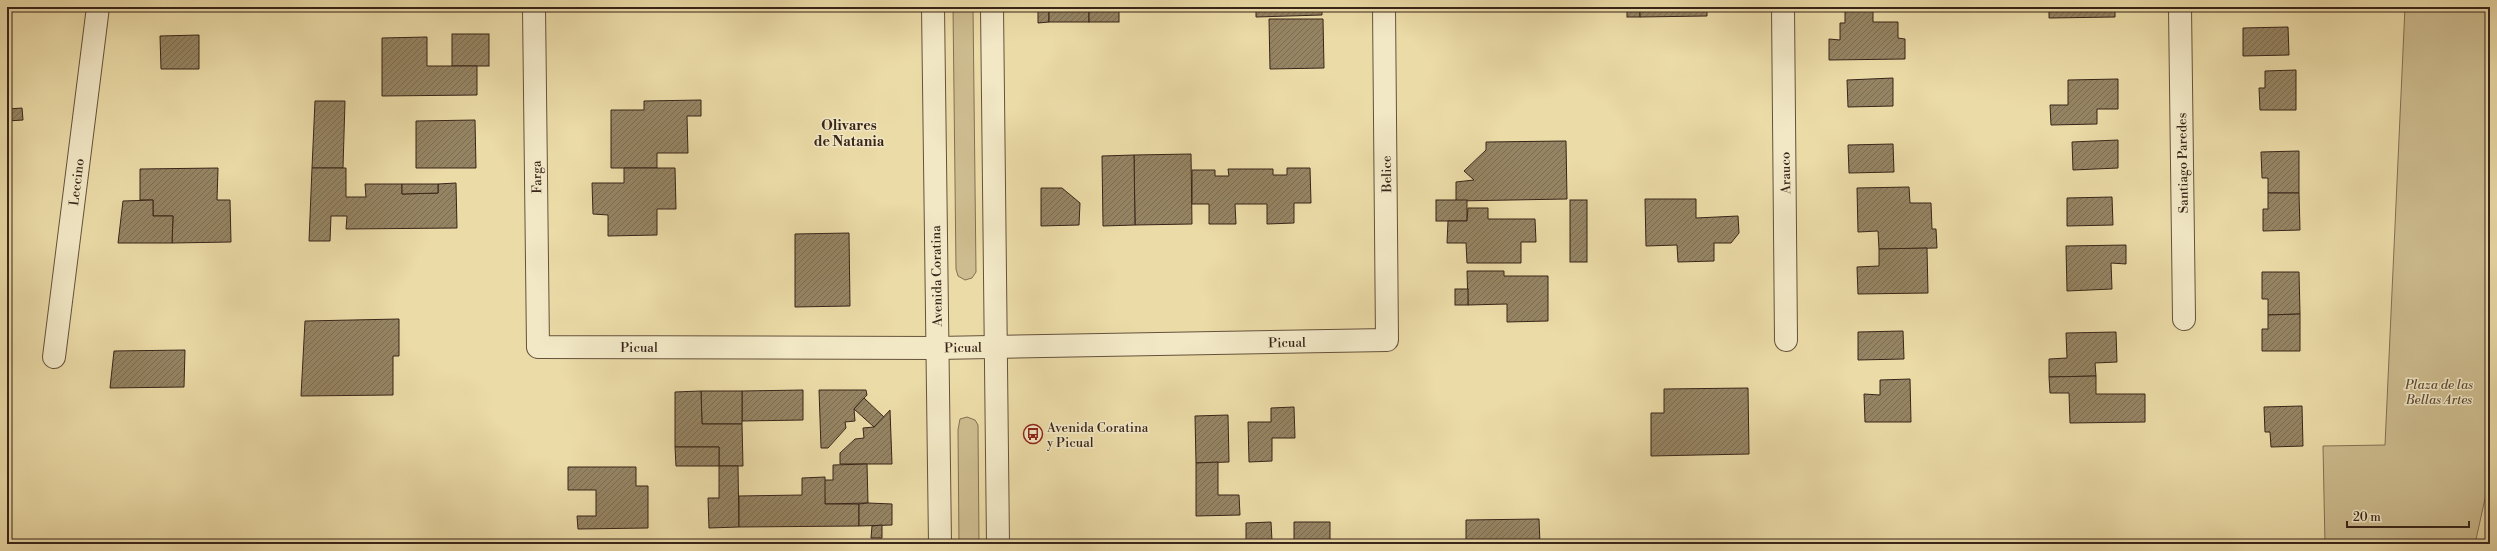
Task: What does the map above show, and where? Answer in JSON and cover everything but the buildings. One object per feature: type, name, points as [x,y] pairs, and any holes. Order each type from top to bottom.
[{"type":"street","name":"Leccino","points":[[54,357],[98,7]]},
{"type":"street","name":"Farga","points":[[534,7],[538,347]]},
{"type":"street","name":"Avenida Coratina","points":[[933,7],[940,544]]},
{"type":"street","points":[[992,7],[998,544]]},
{"type":"street","name":"Belice","points":[[1384,7],[1387,340]]},
{"type":"street","name":"Arauco","points":[[1783,7],[1786,340]]},
{"type":"street","name":"Santiago Paredes","points":[[2180,7],[2184,318]]},
{"type":"street","name":"Picual","points":[[538,347],[938,348],[1387,340]]},
{"type":"green space","points":[[953,7],[973,7],[976,272],[972,278],[965,280],[958,276],[956,269]]},
{"type":"green space","name":"Plaza de las Bellas Artes","points":[[2405,7],[2490,7],[2490,476],[2475,544],[2325,544],[2323,446],[2385,445]]},
{"type":"green space","points":[[967,417],[975,420],[978,425],[979,544],[959,544],[958,430],[960,419]]},
{"type":"place","name":"Avenida Coratina y Picual","points":[[1033,434]]},
{"type":"district","name":"Olivares de Natania","points":[[849,134]]}]
